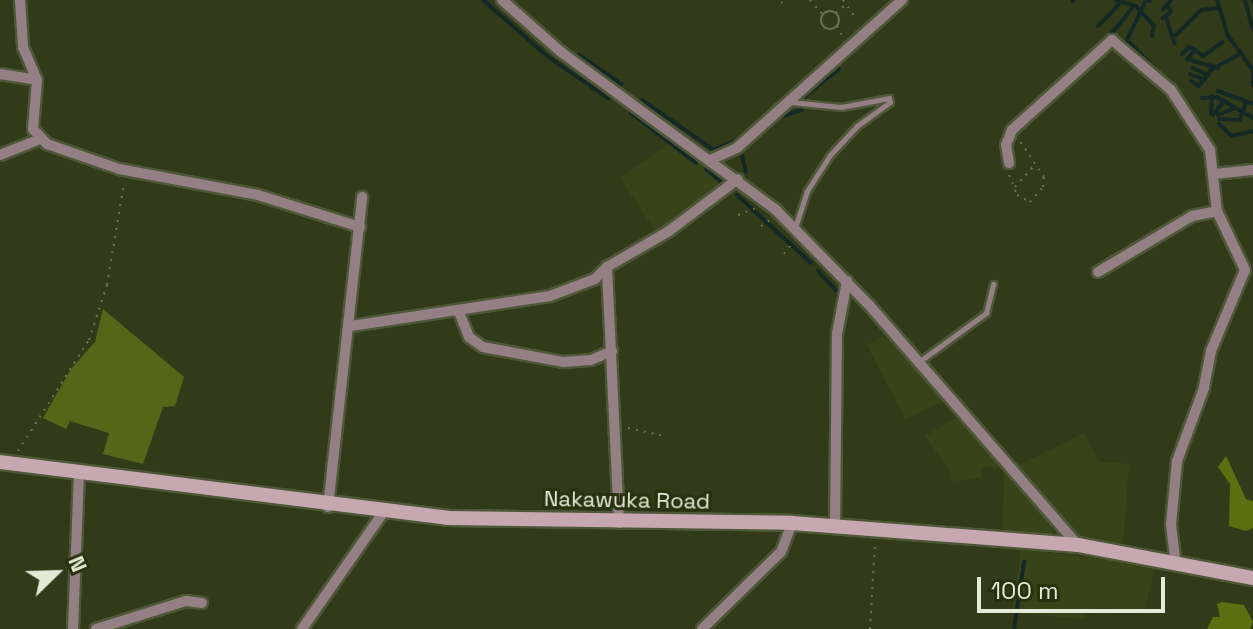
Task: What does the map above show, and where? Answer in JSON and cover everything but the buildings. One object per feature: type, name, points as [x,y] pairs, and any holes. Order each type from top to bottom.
[{"type":"main road","name":"Nakawuka Road","points":[[6,463],[383,513],[619,523],[792,523],[1078,545],[1253,578]]},
{"type":"street","points":[[20,0],[23,47],[37,80],[32,123],[40,139]]},
{"type":"street","points":[[502,0],[561,52],[733,176],[795,228],[920,361],[1078,545]]},
{"type":"street","points":[[710,160],[737,148],[902,0]]},
{"type":"street","points":[[1009,163],[1006,145],[1012,130],[1112,40],[1183,105],[1210,150],[1217,211],[1242,257],[1243,277]]},
{"type":"street","points":[[0,74],[37,80]]},
{"type":"street","points":[[0,155],[40,139],[125,170],[258,195],[360,227]]},
{"type":"street","points":[[351,326],[550,296],[595,279],[607,267],[669,231],[733,176],[737,148]]},
{"type":"street","points":[[1215,174],[1253,170]]},
{"type":"street","points":[[328,507],[344,343],[351,326],[362,197]]},
{"type":"street","points":[[1098,272],[1192,216],[1217,211]]},
{"type":"street","points":[[607,267],[619,523]]},
{"type":"street","points":[[1176,563],[1171,525],[1177,461],[1204,388],[1211,351],[1243,277],[1253,268]]},
{"type":"street","points":[[835,525],[837,334],[847,281]]},
{"type":"street","points":[[459,312],[469,337],[483,347],[563,362],[612,351]]},
{"type":"street","points":[[73,629],[79,474]]},
{"type":"street","points":[[302,629],[383,513]]},
{"type":"street","points":[[702,629],[781,552],[792,523]]},
{"type":"street","points":[[96,629],[186,601],[202,603]]},
{"type":"lane","points":[[787,101],[841,107],[889,98],[890,102],[857,126],[830,155],[807,191],[795,228]]},
{"type":"lane","points":[[920,361],[986,313],[993,284]]},
{"type":"path","points":[[781,3],[785,0]]},
{"type":"path","points":[[810,0],[822,15],[822,24],[831,29],[839,23],[836,13]]},
{"type":"path","points":[[843,0],[857,20]]},
{"type":"path","points":[[822,15],[836,13],[846,4]]},
{"type":"path","points":[[1009,163],[1015,188],[1030,202],[1044,182],[1036,164],[1012,130]]},
{"type":"path","points":[[1015,188],[1036,164]]},
{"type":"path","points":[[6,463],[57,382],[89,340],[107,285],[125,170]]},
{"type":"path","points":[[738,215],[757,207]]},
{"type":"path","points":[[762,225],[770,220]]},
{"type":"path","points":[[784,254],[794,242]]},
{"type":"path","points":[[615,426],[665,436]]},
{"type":"path","points":[[870,629],[877,529]]},
{"type":"shaded area","points":[[673,141],[728,181],[658,235],[620,178]]},
{"type":"shaded area","points":[[103,309],[184,377],[175,406],[163,407],[143,464],[103,454],[109,433],[70,421],[66,429],[43,418],[71,369],[95,342]]},
{"type":"shaded area","points":[[888,334],[946,401],[905,419],[867,345]]},
{"type":"shaded area","points":[[959,416],[1056,526],[1051,537],[1003,533],[1004,468],[982,467],[981,478],[952,481],[950,471],[925,436]]},
{"type":"shaded area","points":[[1084,433],[1098,461],[1136,465],[1129,465],[1123,544],[1080,536],[1017,466]]},
{"type":"shaded area","points":[[1021,549],[1155,566],[1144,614],[1105,608],[1084,611],[1084,619],[1012,612]]},
{"type":"green space","points":[[1226,456],[1246,499],[1253,501],[1253,528],[1246,531],[1229,526],[1230,484],[1218,467]]},
{"type":"green space","points":[[1217,604],[1244,605],[1253,622],[1250,629],[1207,629],[1213,617],[1220,617]]},
{"type":"waterway","points":[[483,0],[547,56],[609,99]]},
{"type":"waterway","points":[[1116,0],[1136,6],[1154,26],[1152,36]]},
{"type":"waterway","points":[[1163,9],[1171,0]]},
{"type":"waterway","points":[[1217,0],[1228,36],[1253,70]]},
{"type":"waterway","points":[[1245,0],[1253,29]]},
{"type":"waterway","points":[[1145,2],[1127,40],[1162,76]]},
{"type":"waterway","points":[[1098,26],[1119,4]]},
{"type":"waterway","points":[[1163,18],[1171,12],[1168,7]]},
{"type":"waterway","points":[[1112,33],[1132,8]]},
{"type":"waterway","points":[[1176,35],[1201,10],[1218,8]]},
{"type":"waterway","points":[[1166,17],[1175,44]]},
{"type":"waterway","points":[[1218,68],[1187,59],[1195,50],[1203,56],[1223,42]]},
{"type":"waterway","points":[[1182,54],[1189,47],[1195,50]]},
{"type":"waterway","points":[[1191,81],[1199,86],[1211,70],[1242,53]]},
{"type":"waterway","points":[[579,55],[621,84]]},
{"type":"waterway","points":[[1193,68],[1208,75]]},
{"type":"waterway","points":[[799,101],[839,69]]},
{"type":"waterway","points":[[1253,73],[1253,85]]},
{"type":"waterway","points":[[1190,74],[1205,80]]},
{"type":"waterway","points":[[1218,91],[1253,104]]},
{"type":"waterway","points":[[1211,114],[1212,96]]},
{"type":"waterway","points":[[1202,98],[1217,97],[1253,118]]},
{"type":"waterway","points":[[642,100],[714,150],[739,139]]},
{"type":"waterway","points":[[1213,115],[1224,101]]},
{"type":"waterway","points":[[1219,119],[1240,120],[1246,102]]},
{"type":"waterway","points":[[1218,115],[1235,108]]},
{"type":"waterway","points":[[782,116],[802,110]]},
{"type":"waterway","points":[[631,113],[696,163]]},
{"type":"waterway","points":[[746,172],[741,152],[774,122]]},
{"type":"waterway","points":[[1219,124],[1232,136],[1253,131]]},
{"type":"waterway","points":[[706,169],[724,184]]},
{"type":"waterway","points":[[737,195],[811,263]]},
{"type":"waterway","points":[[818,271],[836,290]]},
{"type":"waterway","points":[[1014,629],[1024,562]]}]
